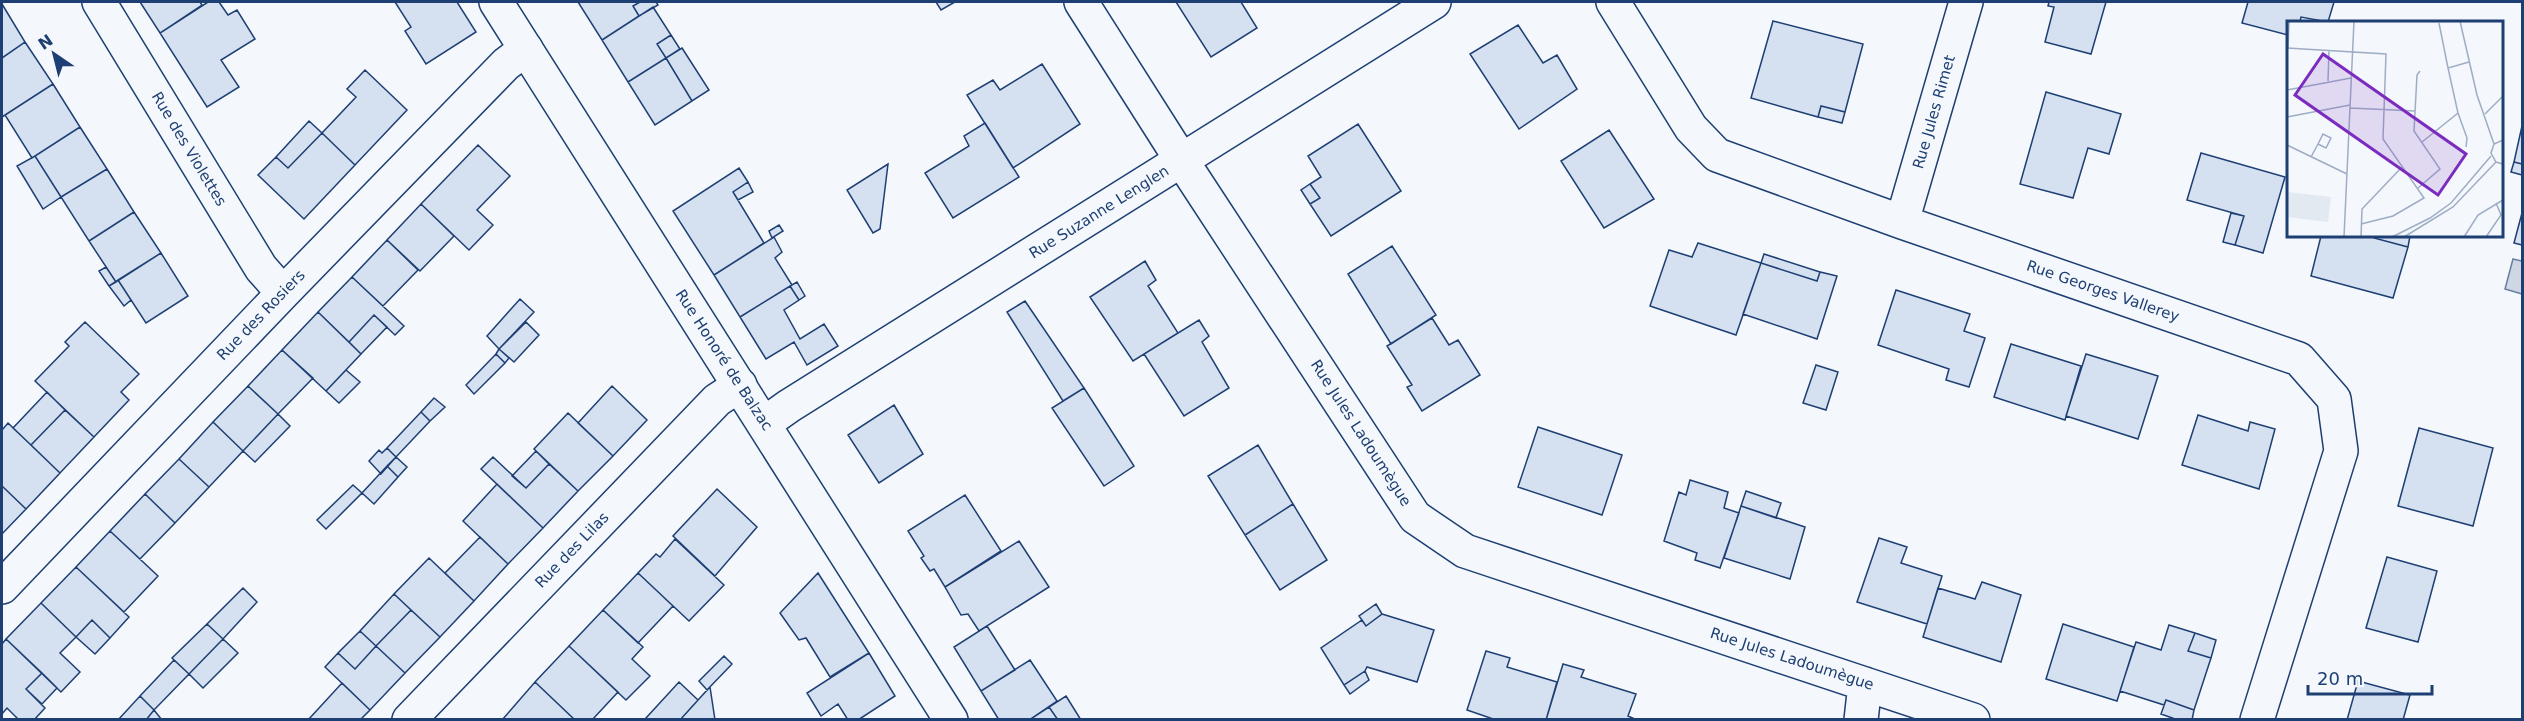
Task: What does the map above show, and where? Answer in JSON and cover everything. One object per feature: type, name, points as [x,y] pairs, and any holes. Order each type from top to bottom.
[{"type":"street","name":"Rue des Violettes","points":[[99,2],[261,268],[283,293]]},
{"type":"street","name":"Rue Honoré de Balzac","points":[[496,2],[765,423],[951,720]]},
{"type":"street","name":"Rue Jules Ladoumègue","points":[[1081,2],[1415,517],[1465,551],[1973,720]]},
{"type":"street","name":"Rue Suzanne Lenglen","points":[[765,423],[1434,2]]},
{"type":"street","name":"Rue Georges Vallerey","points":[[1613,2],[1691,128],[1718,155],[1902,222],[2299,359],[2334,399],[2341,451],[2258,720]]},
{"type":"street","name":"Rue Jules Rimet","points":[[1902,222],[1966,2]]},
{"type":"street","name":"Rue des Rosiers","points":[[2,587],[283,293],[506,64],[526,48]]},
{"type":"street","name":"Rue des Lilas","points":[[409,720],[717,400],[740,385]]},
{"type":"street","points":[[1860,720],[1866,684]]},
{"type":"shaded area","points":[[2513,259],[2522,261],[2522,294],[2505,289]]},
{"type":"building","points":[[140,2],[200,2],[202,5],[160,33]]},
{"type":"building","points":[[208,2],[219,2],[228,15],[237,10],[255,39],[221,60],[239,87],[207,107],[160,33]]},
{"type":"building","points":[[395,2],[457,2],[476,32],[426,64],[405,31],[411,27]]},
{"type":"building","points":[[578,2],[640,2],[633,6],[639,16],[602,40]]},
{"type":"building","points":[[640,2],[656,2],[658,5],[639,16],[633,6]]},
{"type":"building","points":[[936,2],[955,2],[941,10]]},
{"type":"building","points":[[1176,2],[1241,2],[1257,28],[1211,57]]},
{"type":"building","points":[[2049,2],[2106,2],[2091,54],[2045,42],[2054,7],[2048,6]]},
{"type":"building","points":[[2248,2],[2334,2],[2328,21],[2301,17],[2300,21],[2287,21],[2287,35],[2242,23]]},
{"type":"building","points":[[2,4],[25,42],[2,58]]},
{"type":"building","points":[[653,7],[671,35],[657,44],[666,58],[628,82],[602,40]]},
{"type":"building","points":[[1773,21],[1863,44],[1845,112],[1821,106],[1818,117],[1751,98]]},
{"type":"building","points":[[1518,25],[1543,63],[1557,55],[1577,89],[1519,129],[1470,54]]},
{"type":"building","points":[[671,35],[680,49],[666,58],[657,44]]},
{"type":"building","points":[[25,42],[53,84],[2,117],[2,58]]},
{"type":"building","points":[[682,48],[709,90],[692,101],[666,58]]},
{"type":"building","points":[[666,58],[692,101],[655,125],[628,82]]},
{"type":"building","points":[[1042,64],[1080,124],[1013,168],[967,95],[993,80],[1000,90]]},
{"type":"building","points":[[365,70],[407,110],[355,165],[322,133],[356,97],[347,89]]},
{"type":"building","points":[[53,84],[80,127],[32,158],[5,115]]},
{"type":"building","points":[[2046,92],[2121,114],[2109,154],[2088,148],[2073,198],[2020,184]]},
{"type":"building","points":[[1821,106],[1845,112],[1842,123],[1818,117]]},
{"type":"building","points":[[309,121],[322,133],[288,168],[276,157]]},
{"type":"building","points":[[985,123],[1019,177],[953,218],[925,173],[969,146],[964,136]]},
{"type":"building","points":[[1358,124],[1401,191],[1331,236],[1310,204],[1320,198],[1310,184],[1321,177],[1308,156]]},
{"type":"building","points":[[2522,126],[2522,164],[2514,162]]},
{"type":"building","points":[[80,127],[107,169],[61,197],[35,156]]},
{"type":"building","points":[[1609,130],[1654,199],[1604,228],[1561,161]]},
{"type":"building","points":[[322,133],[355,165],[304,219],[258,175],[276,157],[288,168]]},
{"type":"building","points":[[478,145],[510,176],[477,210],[493,225],[469,250],[421,204]]},
{"type":"building","points":[[2201,153],[2285,177],[2263,253],[2235,245],[2244,216],[2187,200]]},
{"type":"building","points":[[35,156],[61,197],[43,209],[17,166]]},
{"type":"building","points":[[2514,162],[2522,164],[2522,175],[2511,172]]},
{"type":"building","points":[[888,164],[880,229],[873,233],[847,190]]},
{"type":"building","points":[[739,168],[748,182],[733,192],[764,243],[714,275],[673,211]]},
{"type":"building","points":[[107,169],[134,212],[89,241],[61,197]]},
{"type":"building","points":[[748,182],[753,192],[738,200],[733,192]]},
{"type":"building","points":[[1310,184],[1320,198],[1310,204],[1301,190]]},
{"type":"building","points":[[421,204],[454,236],[420,271],[387,240]]},
{"type":"building","points":[[134,212],[161,253],[116,282],[89,241]]},
{"type":"building","points":[[2231,213],[2244,216],[2235,245],[2223,242]]},
{"type":"building","points":[[2522,213],[2522,245],[2514,243]]},
{"type":"building","points":[[779,225],[783,231],[772,238],[769,231]]},
{"type":"building","points":[[774,237],[782,252],[775,258],[792,285],[740,317],[714,275]]},
{"type":"building","points":[[2321,237],[2374,237],[2408,247],[2393,298],[2311,276]]},
{"type":"building","points":[[2374,237],[2410,237],[2408,247]]},
{"type":"building","points":[[387,240],[418,270],[383,306],[352,277]]},
{"type":"building","points":[[1698,243],[1761,263],[1736,335],[1650,306],[1669,250],[1692,257]]},
{"type":"building","points":[[1392,246],[1436,315],[1391,344],[1348,274]]},
{"type":"building","points":[[161,253],[188,296],[146,323],[118,280]]},
{"type":"building","points":[[1764,254],[1820,272],[1817,281],[1761,263]]},
{"type":"building","points":[[1145,261],[1156,280],[1148,286],[1178,333],[1133,361],[1090,297]]},
{"type":"building","points":[[1761,263],[1817,281],[1820,272],[1837,276],[1817,339],[1743,314]]},
{"type":"building","points":[[106,267],[116,282],[109,286],[99,271]]},
{"type":"building","points":[[352,277],[404,326],[395,335],[374,315],[349,342],[318,312]]},
{"type":"building","points":[[118,280],[131,300],[124,306],[109,286]]},
{"type":"building","points":[[797,282],[805,296],[799,300],[790,286]]},
{"type":"building","points":[[790,286],[799,300],[784,310],[800,339],[824,324],[838,346],[807,365],[794,342],[766,359],[740,317]]},
{"type":"building","points":[[1896,290],[1970,314],[1964,331],[1985,338],[1969,387],[1946,380],[1949,369],[1878,345]]},
{"type":"building","points":[[520,299],[534,312],[499,349],[487,336]]},
{"type":"building","points":[[1025,301],[1084,388],[1063,401],[1007,312]]},
{"type":"building","points":[[318,312],[361,354],[326,391],[282,350]]},
{"type":"building","points":[[374,315],[387,327],[361,354],[349,342]]},
{"type":"building","points":[[1432,318],[1449,345],[1458,340],[1480,375],[1422,411],[1407,387],[1412,385],[1387,346]]},
{"type":"building","points":[[1199,320],[1209,336],[1202,342],[1229,388],[1184,416],[1144,354]]},
{"type":"building","points":[[85,322],[139,374],[121,392],[129,400],[94,437],[35,381],[69,346],[65,342]]},
{"type":"building","points":[[526,322],[539,335],[514,362],[499,349]]},
{"type":"building","points":[[2011,344],[2081,366],[2065,420],[1994,397]]},
{"type":"building","points":[[499,349],[509,358],[505,363],[496,354]]},
{"type":"building","points":[[282,350],[313,378],[278,414],[248,386]]},
{"type":"building","points":[[496,354],[505,363],[474,394],[466,385]]},
{"type":"building","points":[[2086,354],[2158,376],[2138,439],[2066,416]]},
{"type":"building","points":[[1816,365],[1838,372],[1826,410],[1803,403]]},
{"type":"building","points":[[346,370],[360,382],[339,403],[326,391]]},
{"type":"building","points":[[248,386],[278,414],[243,451],[213,422]]},
{"type":"building","points":[[612,386],[647,420],[613,456],[578,423]]},
{"type":"building","points":[[1084,388],[1134,466],[1104,486],[1052,408]]},
{"type":"building","points":[[47,392],[65,410],[31,445],[13,428]]},
{"type":"building","points":[[434,398],[445,407],[430,421],[421,412]]},
{"type":"building","points":[[894,405],[923,454],[879,483],[848,435]]},
{"type":"building","points":[[65,410],[94,437],[60,473],[31,445]]},
{"type":"building","points":[[421,412],[430,421],[396,457],[387,448]]},
{"type":"building","points":[[568,413],[613,456],[578,491],[534,449]]},
{"type":"building","points":[[278,414],[290,426],[255,462],[243,451]]},
{"type":"building","points":[[2198,415],[2248,431],[2250,422],[2275,429],[2259,489],[2182,465]]},
{"type":"building","points":[[213,422],[243,451],[209,487],[179,459]]},
{"type":"building","points":[[8,423],[60,473],[26,509],[2,486],[2,430]]},
{"type":"building","points":[[1538,427],[1622,455],[1602,515],[1518,487]]},
{"type":"building","points":[[2419,428],[2493,448],[2473,526],[2398,506]]},
{"type":"building","points":[[1258,445],[1293,504],[1245,535],[1208,476]]},
{"type":"building","points":[[387,448],[396,457],[381,474],[369,461],[379,450],[382,453]]},
{"type":"building","points":[[536,451],[549,464],[526,488],[512,476]]},
{"type":"building","points":[[396,457],[407,467],[398,477],[387,466]]},
{"type":"building","points":[[493,457],[526,488],[549,464],[578,491],[543,528],[481,469]]},
{"type":"building","points":[[179,459],[209,487],[175,523],[145,494]]},
{"type":"building","points":[[387,466],[398,477],[374,504],[362,493]]},
{"type":"building","points":[[1690,480],[1728,492],[1724,508],[1739,513],[1720,568],[1695,560],[1697,553],[1664,541],[1679,492],[1686,495]]},
{"type":"building","points":[[497,484],[543,528],[508,564],[463,521]]},
{"type":"building","points":[[353,485],[362,493],[326,529],[317,520]]},
{"type":"building","points":[[2,486],[26,509],[2,534]]},
{"type":"building","points":[[717,489],[757,527],[715,576],[673,536]]},
{"type":"building","points":[[1746,491],[1781,503],[1776,518],[1741,506]]},
{"type":"building","points":[[145,494],[175,523],[140,559],[110,531]]},
{"type":"building","points":[[965,495],[1001,551],[945,587],[934,569],[930,571],[921,558],[924,556],[908,531]]},
{"type":"building","points":[[1293,504],[1327,560],[1280,590],[1245,535]]},
{"type":"building","points":[[1741,506],[1805,527],[1790,579],[1724,558]]},
{"type":"building","points":[[110,531],[158,576],[124,612],[76,567]]},
{"type":"building","points":[[480,537],[508,564],[474,601],[445,573]]},
{"type":"building","points":[[1879,538],[1907,547],[1901,563],[1942,576],[1927,624],[1857,602]]},
{"type":"building","points":[[675,539],[724,585],[689,621],[638,573],[656,554],[660,557]]},
{"type":"building","points":[[1019,541],[1049,587],[979,631],[968,614],[961,615],[945,587]]},
{"type":"building","points":[[2387,557],[2437,571],[2418,642],[2366,628]]},
{"type":"building","points":[[429,558],[474,601],[440,637],[394,594]]},
{"type":"building","points":[[76,567],[129,617],[110,638],[92,620],[76,637],[41,603]]},
{"type":"building","points":[[638,573],[673,606],[638,643],[603,610]]},
{"type":"building","points":[[818,573],[869,653],[830,677],[806,638],[799,640],[780,613]]},
{"type":"building","points":[[1982,582],[2021,595],[2001,662],[1923,637],[1938,588],[1975,599]]},
{"type":"building","points":[[243,588],[257,602],[223,639],[207,624]]},
{"type":"building","points":[[394,594],[411,610],[376,646],[360,631]]},
{"type":"building","points":[[41,603],[76,637],[60,653],[80,672],[61,692],[6,639]]},
{"type":"building","points":[[1376,604],[1382,614],[1366,626],[1359,616]]},
{"type":"building","points":[[411,610],[440,637],[405,673],[376,646]]},
{"type":"building","points":[[603,610],[643,647],[632,659],[650,676],[626,700],[569,646]]},
{"type":"building","points":[[1382,614],[1434,630],[1417,682],[1367,667],[1365,671],[1344,685],[1321,648],[1362,620],[1366,626]]},
{"type":"building","points":[[92,620],[110,638],[95,654],[76,637]]},
{"type":"building","points":[[207,624],[223,639],[189,674],[172,658]]},
{"type":"building","points":[[2063,624],[2134,647],[2117,701],[2046,679]]},
{"type":"building","points":[[2169,625],[2195,633],[2188,651],[2211,658],[2194,710],[2166,700],[2164,705],[2120,691],[2136,642],[2161,650]]},
{"type":"building","points":[[987,626],[1015,670],[981,691],[954,647]]},
{"type":"building","points":[[360,631],[376,646],[355,669],[338,653]]},
{"type":"building","points":[[2195,633],[2216,640],[2211,658],[2188,651]]},
{"type":"building","points":[[6,639],[42,673],[26,689],[45,708],[34,720],[19,720],[7,708],[2,714],[2,644]]},
{"type":"building","points":[[223,639],[238,653],[203,688],[189,674]]},
{"type":"building","points":[[376,646],[405,673],[370,710],[325,667],[338,653],[355,669]]},
{"type":"building","points":[[569,646],[618,692],[592,720],[575,720],[535,682]]},
{"type":"building","points":[[1486,651],[1510,658],[1507,667],[1557,682],[1546,720],[1496,720],[1467,710]]},
{"type":"building","points":[[869,653],[895,696],[858,720],[848,720],[838,704],[821,716],[807,693]]},
{"type":"building","points":[[724,656],[732,664],[707,690],[699,681]]},
{"type":"building","points":[[174,660],[189,674],[154,710],[140,696]]},
{"type":"building","points":[[1030,660],[1057,701],[1029,720],[999,720],[981,691]]},
{"type":"building","points":[[1563,664],[1584,670],[1581,677],[1636,694],[1628,716],[1637,720],[1546,720]]},
{"type":"building","points":[[1365,671],[1369,680],[1350,694],[1344,685]]},
{"type":"building","points":[[42,673],[57,688],[42,704],[26,689]]},
{"type":"building","points":[[2358,681],[2410,695],[2403,720],[2347,720]]},
{"type":"building","points":[[535,682],[575,720],[502,720]]},
{"type":"building","points":[[679,682],[698,700],[680,720],[648,720],[646,718]]},
{"type":"building","points":[[342,683],[370,710],[360,720],[308,720]]},
{"type":"building","points":[[710,687],[715,720],[680,720],[698,700]]},
{"type":"building","points":[[140,696],[154,710],[146,720],[118,720]]},
{"type":"building","points":[[1066,696],[1081,720],[1058,720],[1049,707]]},
{"type":"building","points":[[2166,700],[2194,710],[2192,720],[2178,720],[2161,714]]},
{"type":"building","points":[[1049,707],[1058,720],[1029,720]]},
{"type":"building","points":[[154,710],[162,720],[146,720]]}]
